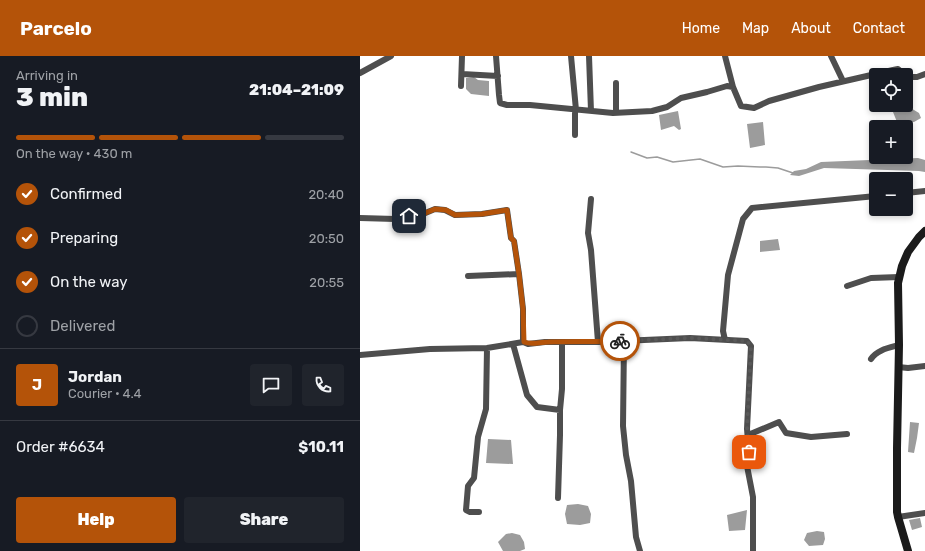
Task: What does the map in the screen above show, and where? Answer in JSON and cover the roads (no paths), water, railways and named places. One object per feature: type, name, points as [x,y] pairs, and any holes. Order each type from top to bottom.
[{"type":"main road","points":[[908,551],[898,517],[896,448],[899,345],[898,283],[908,252],[925,231]]},
{"type":"street","points":[[360,73],[391,56]]},
{"type":"street","points":[[461,86],[462,56]]},
{"type":"street","points":[[496,56],[500,103],[506,105],[530,105],[616,113],[652,110],[667,106],[681,98],[726,86],[734,87]]},
{"type":"street","points":[[571,56],[575,110],[575,135]]},
{"type":"street","points":[[589,56],[591,111]]},
{"type":"street","points":[[725,56],[741,106],[754,108],[769,101],[869,75]]},
{"type":"street","points":[[831,56],[843,81]]},
{"type":"street","points":[[462,74],[498,76]]},
{"type":"street","points":[[913,77],[925,74]]},
{"type":"street","points":[[616,83],[616,113]]},
{"type":"street","points":[[913,192],[925,191]]},
{"type":"street","points":[[725,340],[723,331],[728,275],[743,219],[752,208],[869,197]]},
{"type":"street","points":[[591,200],[588,233],[592,257],[598,342]]},
{"type":"street","points":[[360,218],[395,219],[423,214],[435,209],[446,210],[455,215],[482,214],[507,210],[511,238],[514,241],[519,274],[523,309],[524,342]]},
{"type":"street","points":[[468,276],[519,274]]},
{"type":"street","points":[[847,286],[871,278],[899,277]]},
{"type":"street","points":[[360,355],[430,349],[487,348],[524,342],[528,344],[545,342],[598,342],[690,338],[747,341],[751,346],[747,429],[749,452],[747,466],[753,497],[753,551]]},
{"type":"street","points":[[624,341],[623,426],[626,455],[631,481],[636,537],[640,551]]},
{"type":"street","points":[[558,498],[560,410],[562,389],[562,342]]},
{"type":"street","points":[[513,344],[527,395],[537,407],[560,410]]},
{"type":"street","points":[[871,359],[879,352],[889,347],[899,345]]},
{"type":"street","points":[[479,512],[470,512],[466,510],[468,486],[474,478],[478,437],[486,409],[487,348]]},
{"type":"street","points":[[898,367],[908,368],[925,366]]},
{"type":"street","points":[[748,435],[779,422],[786,434],[811,437],[847,434]]},
{"type":"street","points":[[898,517],[925,514]]},
{"type":"waterway","points":[[631,152],[647,158],[657,157],[673,162],[700,159],[723,167],[738,166],[778,168],[793,173]]}]
